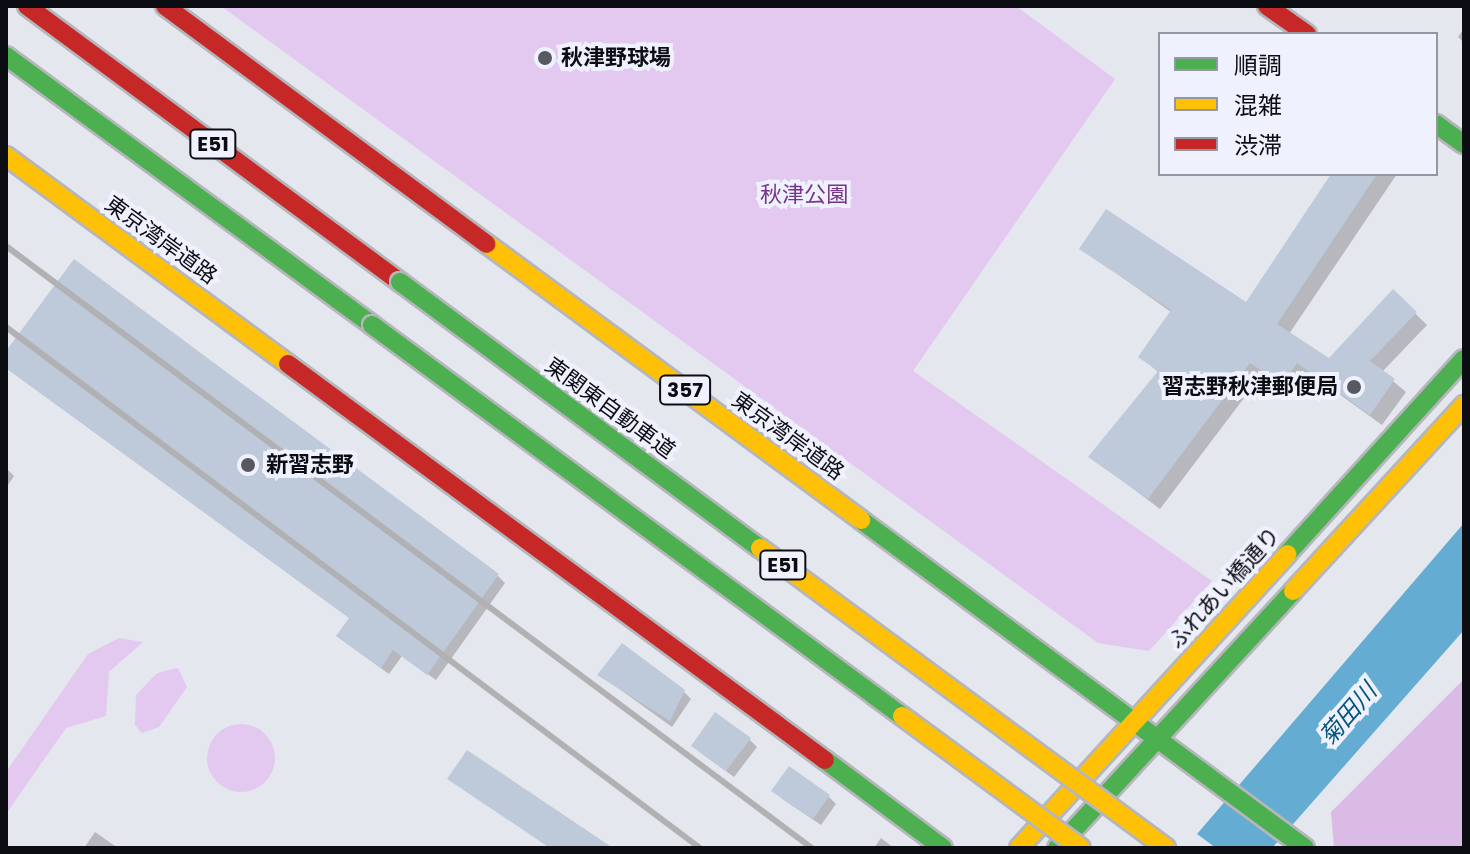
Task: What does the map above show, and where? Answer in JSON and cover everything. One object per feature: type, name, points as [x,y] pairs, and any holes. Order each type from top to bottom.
[{"type":"main road","name":"東関東自動車道","points":[[27,6],[1166,848]]},
{"type":"main road","name":"東京湾岸道路","points":[[165,6],[1301,845]]},
{"type":"main road","points":[[1267,6],[1304,32]]},
{"type":"main road","name":"E51","points":[[6,56],[1081,848]]},
{"type":"main road","points":[[1438,125],[1464,144]]},
{"type":"main road","name":"東京湾岸道路","points":[[6,156],[943,848]]},
{"type":"main road","name":"ふれあい橋通り","points":[[1019,848],[1464,359]]},
{"type":"main road","points":[[1057,848],[1464,405]]},
{"type":"green space","name":"秋津公園","points":[[221,6],[1016,6],[1115,79],[913,371],[1212,581],[1149,651],[1098,643]]},
{"type":"green space","points":[[119,638],[143,642],[109,672],[106,716],[66,728],[6,814],[6,772],[88,654]]},
{"type":"green space","points":[[178,668],[187,687],[159,727],[142,733],[135,725],[136,695],[157,673]]},
{"type":"green space","points":[[234,724],[248,724],[260,729],[270,739],[275,758],[270,777],[260,787],[248,792],[234,792],[222,787],[212,777],[207,765],[207,751],[212,739],[222,729]]},
{"type":"shaded area","points":[[1464,679],[1464,848],[1334,848],[1331,812]]},
{"type":"water","name":"菊田川","points":[[1464,523],[1464,630],[1272,848],[1185,848]]},
{"type":"pier","points":[[1193,831],[1216,848],[1181,848]]},
{"type":"building","points":[[1330,176],[1376,176],[1277,324],[1329,358],[1393,289],[1417,312],[1370,361],[1395,379],[1370,415],[1297,363],[1283,384],[1250,363],[1148,499],[1088,457],[1158,371],[1138,357],[1171,310],[1079,249],[1106,209],[1246,302]]},
{"type":"building","name":"新習志野","points":[[74,259],[499,574],[427,675],[393,650],[381,668],[336,636],[349,618],[6,368],[6,351]]},
{"type":"building","points":[[622,643],[685,690],[670,721],[597,675]]},
{"type":"building","points":[[715,712],[751,738],[726,771],[691,746]]},
{"type":"building","points":[[467,750],[613,848],[550,848],[447,779]]},
{"type":"building","points":[[789,766],[830,795],[813,819],[771,791]]},
{"type":"railway","points":[[6,246],[812,848]]},
{"type":"railway","points":[[6,327],[700,848]]},
{"type":"traffic: fast","points":[[6,56],[372,325]]},
{"type":"traffic: fast","points":[[1438,125],[1464,144]]},
{"type":"traffic: fast","points":[[400,282],[760,548]]},
{"type":"traffic: fast","points":[[372,325],[902,716]]},
{"type":"traffic: fast","points":[[1287,554],[1464,359]]},
{"type":"traffic: fast","points":[[861,520],[1305,848]]},
{"type":"traffic: fast","points":[[1057,848],[1293,591]]},
{"type":"traffic: fast","points":[[825,760],[943,848]]},
{"type":"traffic: slow","points":[[6,156],[288,364]]},
{"type":"traffic: slow","points":[[487,244],[861,520]]},
{"type":"traffic: slow","points":[[1293,591],[1464,405]]},
{"type":"traffic: slow","points":[[760,548],[1166,848]]},
{"type":"traffic: slow","points":[[1019,848],[1287,554]]},
{"type":"traffic: slow","points":[[902,716],[1081,848]]},
{"type":"traffic: jam","points":[[27,6],[400,282]]},
{"type":"traffic: jam","points":[[165,6],[487,244]]},
{"type":"traffic: jam","points":[[1267,6],[1304,32]]},
{"type":"traffic: jam","points":[[288,364],[825,760]]},
{"type":"place","name":"秋津野球場","points":[[545,58]]},
{"type":"place","name":"習志野秋津郵便局","points":[[1354,387]]},
{"type":"place","name":"新習志野","points":[[248,465]]}]
